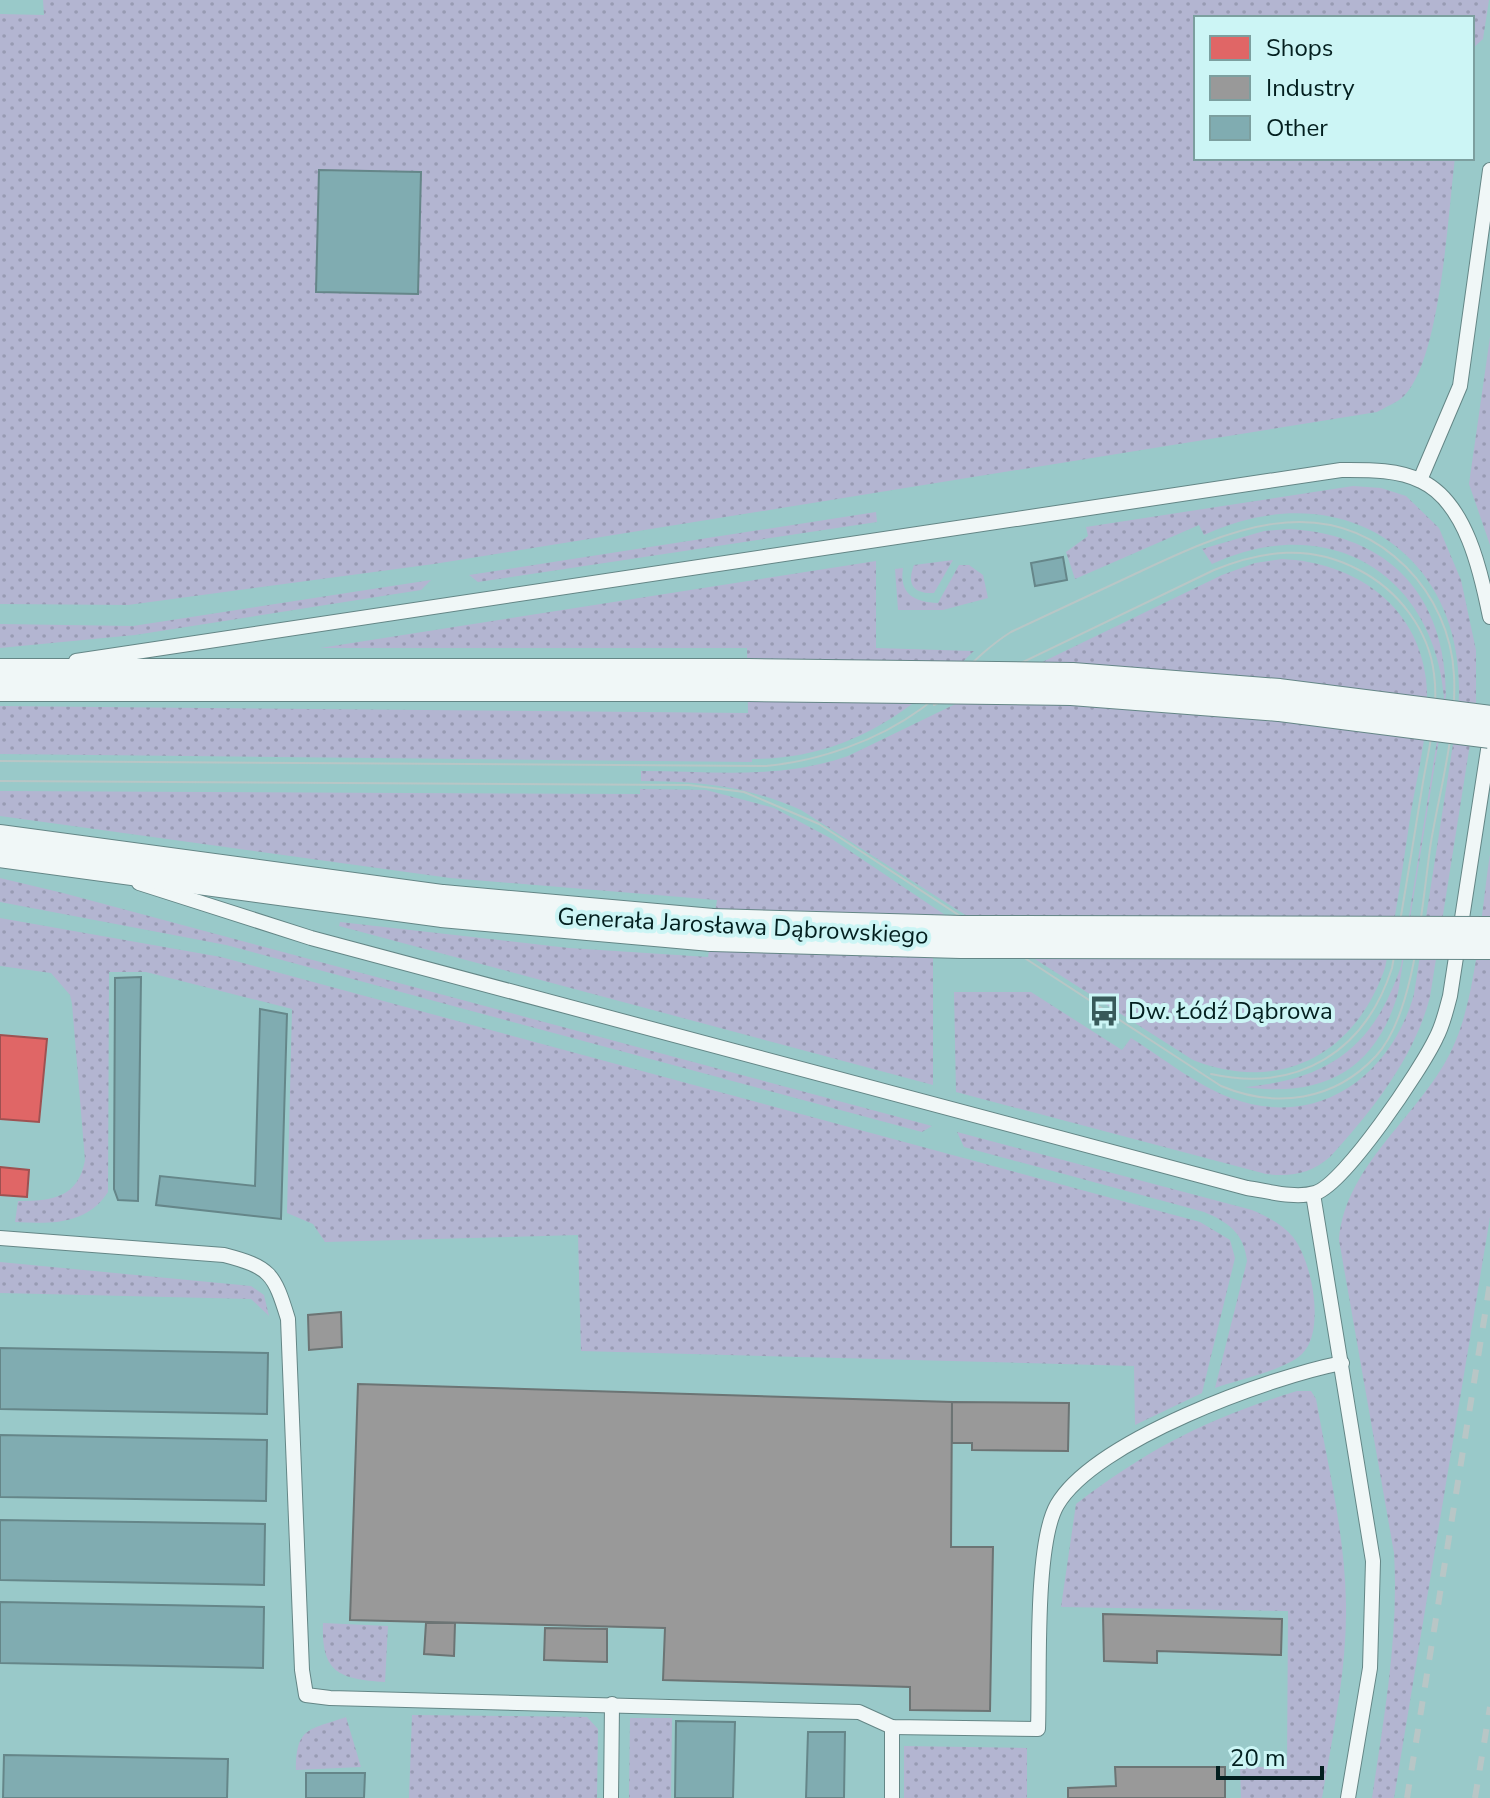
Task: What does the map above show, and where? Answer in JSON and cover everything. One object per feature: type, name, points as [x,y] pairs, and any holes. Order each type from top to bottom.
[{"type":"main road","points":[[0,680],[748,680],[1072,684],[1279,700],[1490,727]]},
{"type":"main road","name":"Generała Jarosława Dąbrowskiego","points":[[0,846],[442,906],[712,930],[961,937],[1490,938]]},
{"type":"lane","points":[[1420,480],[1460,386],[1490,170]]},
{"type":"lane","points":[[0,673],[1341,470],[1383,471],[1420,480],[1442,497],[1454,512],[1474,558],[1490,617]]},
{"type":"lane","points":[[44,853],[311,938],[1247,1188],[1313,1194],[1335,1181],[1354,1158],[1416,1074],[1437,1037],[1450,996],[1490,737]]},
{"type":"lane","points":[[1313,1194],[1373,1561],[1370,1668],[1348,1798]]},
{"type":"lane","points":[[0,1238],[224,1255],[260,1264],[279,1288],[288,1319],[302,1670],[306,1695],[330,1698],[859,1712],[892,1727],[1038,1729],[1044,1552],[1057,1505],[1096,1465],[1155,1430],[1205,1407],[1308,1369],[1342,1363]]},
{"type":"lane","points":[[611,1798],[612,1704]]},
{"type":"lane","points":[[892,1727],[892,1798]]},
{"type":"shaded area","points":[[43,0],[1489,0],[1483,39],[1474,47],[1474,16],[1194,16],[1194,160],[1455,160],[1441,283],[1427,351],[1417,377],[1404,396],[1377,412],[434,564],[128,605],[0,604],[0,14],[44,15]]},
{"type":"shaded area","points":[[1490,337],[1490,545],[1469,484]]},
{"type":"shaded area","points":[[1353,486],[1381,488],[1406,496],[1439,528],[1461,580],[1476,650],[1476,706],[1430,997],[1414,1041],[1390,1083],[1330,1157],[1308,1171],[1284,1175],[1266,1174],[956,1092],[954,992],[1031,992],[1122,1050],[1131,1038],[1205,1086],[1231,1098],[1263,1106],[1293,1107],[1321,1101],[1346,1089],[1369,1072],[1388,1050],[1403,1024],[1414,994],[1458,712],[1457,658],[1444,610],[1421,571],[1389,541],[1350,522],[1305,514],[1256,518],[1204,535],[1199,525],[1075,579],[1066,552],[1088,536],[1086,527]]},
{"type":"shaded area","points":[[876,512],[877,522],[478,582],[469,575]]},
{"type":"shaded area","points":[[1289,529],[1325,534],[1356,544],[1383,558],[1405,577],[1423,601],[1436,629],[1446,696],[1398,993],[1388,1020],[1376,1042],[1360,1060],[1342,1073],[1321,1083],[1272,1089],[1244,1087],[1300,1077],[1344,1054],[1362,1038],[1390,994],[1401,966],[1444,697],[1436,653],[1419,616],[1396,586],[1367,564],[1333,550],[1295,545],[1255,549],[1212,564],[1202,549],[1264,531]]},
{"type":"shaded area","points":[[1282,559],[1333,568],[1377,592],[1395,609],[1410,629],[1420,652],[1427,696],[1423,746],[1385,968],[1372,998],[1355,1024],[1334,1044],[1310,1059],[1284,1069],[1255,1072],[1225,1069],[1193,1060],[801,810],[761,795],[722,786],[641,781],[641,771],[771,771],[822,764],[848,756],[1222,575],[1255,563]]},
{"type":"shaded area","points":[[953,560],[934,593],[921,592],[914,587],[911,578],[914,565]]},
{"type":"shaded area","points":[[876,561],[876,648],[974,651],[900,712],[847,741],[818,751],[752,759],[752,762],[0,754],[0,706],[748,713],[747,648],[320,648]]},
{"type":"shaded area","points":[[959,565],[969,565],[983,575],[988,598],[943,610],[898,610],[895,569],[903,568],[903,584],[910,595],[922,601],[938,603]]},
{"type":"shaded area","points":[[431,580],[421,590],[135,635],[0,648],[0,624],[133,626]]},
{"type":"shaded area","points":[[640,789],[706,790],[774,808],[832,839],[1003,954],[933,955],[933,1085],[339,926],[340,922],[569,948],[708,957],[717,900],[450,878],[0,816],[0,791],[640,794]]},
{"type":"shaded area","points":[[1490,854],[1490,1217],[1394,1798],[1372,1798],[1392,1645],[1394,1553],[1339,1240],[1344,1212],[1355,1187],[1440,1071],[1453,1047],[1473,978]]},
{"type":"shaded area","points":[[0,878],[932,1126],[922,1132],[226,945],[0,902]]},
{"type":"shaded area","points":[[0,918],[221,957],[1200,1222],[1230,1240],[1235,1258],[1202,1393],[1135,1425],[1134,1366],[581,1351],[578,1235],[325,1242],[313,1224],[287,1213],[292,1009],[146,972],[109,972],[108,1192],[90,1211],[79,1217],[55,1222],[15,1222],[18,1201],[62,1195],[70,1190],[82,1173],[85,1160],[70,995],[51,973],[0,966]]},
{"type":"shaded area","points":[[957,1132],[1252,1210],[1274,1221],[1293,1237],[1311,1279],[1315,1313],[1309,1343],[1302,1354],[1284,1365],[1215,1388],[1247,1261],[1242,1243],[1233,1230],[1204,1212],[964,1147]]},
{"type":"shaded area","points":[[0,1262],[251,1286],[264,1295],[269,1316],[251,1299],[0,1293]]},
{"type":"shaded area","points":[[1297,1391],[1311,1391],[1316,1399],[1339,1526],[1345,1578],[1346,1629],[1338,1701],[1322,1798],[1241,1798],[1240,1767],[1287,1767],[1288,1611],[1061,1607],[1076,1504],[1130,1466],[1181,1437],[1235,1412]]},
{"type":"shaded area","points":[[323,1623],[388,1626],[385,1682],[356,1679],[336,1670],[325,1653]]},
{"type":"shaded area","points":[[412,1715],[587,1717],[598,1729],[597,1798],[409,1798]]},
{"type":"shaded area","points":[[346,1717],[361,1767],[296,1770],[302,1737],[314,1728]]},
{"type":"shaded area","points":[[630,1718],[672,1718],[671,1798],[629,1798]]},
{"type":"shaded area","points":[[904,1746],[1027,1748],[1027,1798],[904,1798]]},
{"type":"building: Shops","points":[[0,1035],[47,1039],[39,1122],[0,1119]]},
{"type":"building: Shops","points":[[0,1167],[29,1170],[27,1197],[0,1195]]},
{"type":"building: Industry","points":[[341,1312],[342,1347],[309,1350],[308,1315]]},
{"type":"building: Industry","points":[[358,1384],[952,1402],[951,1547],[993,1547],[990,1711],[910,1710],[910,1687],[663,1680],[665,1628],[350,1620]]},
{"type":"building: Industry","points":[[952,1402],[1069,1403],[1068,1451],[972,1450],[972,1443],[952,1443]]},
{"type":"building: Industry","points":[[1103,1614],[1282,1619],[1281,1655],[1157,1651],[1157,1663],[1104,1661]]},
{"type":"building: Industry","points":[[426,1623],[455,1623],[454,1656],[424,1654]]},
{"type":"building: Industry","points":[[545,1628],[607,1629],[607,1662],[544,1660]]},
{"type":"building: Industry","points":[[1115,1767],[1225,1767],[1225,1798],[1068,1798],[1068,1788],[1116,1786]]},
{"type":"building: Other","points":[[319,170],[421,172],[418,294],[316,292]]},
{"type":"building: Other","points":[[1063,557],[1067,580],[1035,586],[1031,563]]},
{"type":"building: Other","points":[[141,977],[138,1201],[118,1200],[114,1189],[115,978]]},
{"type":"building: Other","points":[[260,1009],[287,1014],[281,1219],[156,1205],[160,1176],[255,1186]]},
{"type":"building: Other","points":[[0,1348],[268,1353],[267,1414],[0,1409]]},
{"type":"building: Other","points":[[0,1435],[267,1440],[266,1501],[0,1497]]},
{"type":"building: Other","points":[[0,1520],[265,1524],[264,1585],[0,1580]]},
{"type":"building: Other","points":[[0,1602],[264,1607],[263,1668],[0,1663]]},
{"type":"building: Other","points":[[676,1721],[735,1722],[733,1798],[675,1798]]},
{"type":"building: Other","points":[[808,1732],[845,1732],[844,1798],[806,1798]]},
{"type":"building: Other","points":[[4,1755],[228,1759],[227,1798],[3,1798]]},
{"type":"building: Other","points":[[306,1773],[365,1773],[364,1798],[306,1798]]},
{"type":"tram line","points":[[0,761],[766,766],[786,763],[847,748],[886,731],[933,700],[1011,632],[1204,543],[1273,524],[1308,522],[1342,528],[1374,542],[1406,567],[1425,590],[1440,616],[1450,645],[1454,675],[1450,738],[1415,955],[1400,1013],[1376,1056],[1360,1071],[1323,1091],[1283,1098],[1242,1093],[1221,1086],[819,824],[744,792],[689,785],[0,781]]},
{"type":"tram line","points":[[934,705],[1214,570],[1269,554],[1305,553],[1341,562],[1373,578],[1409,613],[1426,642],[1431,658],[1435,687],[1434,714],[1392,968],[1380,997],[1365,1023],[1324,1060],[1299,1071],[1272,1077],[1243,1078],[1211,1074]]},
{"type":"railway","points":[[1407,1798],[1490,1283]]},
{"type":"railway","points":[[1475,1798],[1490,1707]]},
{"type":"place","name":"Dw. Łódź Dąbrowa","points":[[1104,1011]]}]
